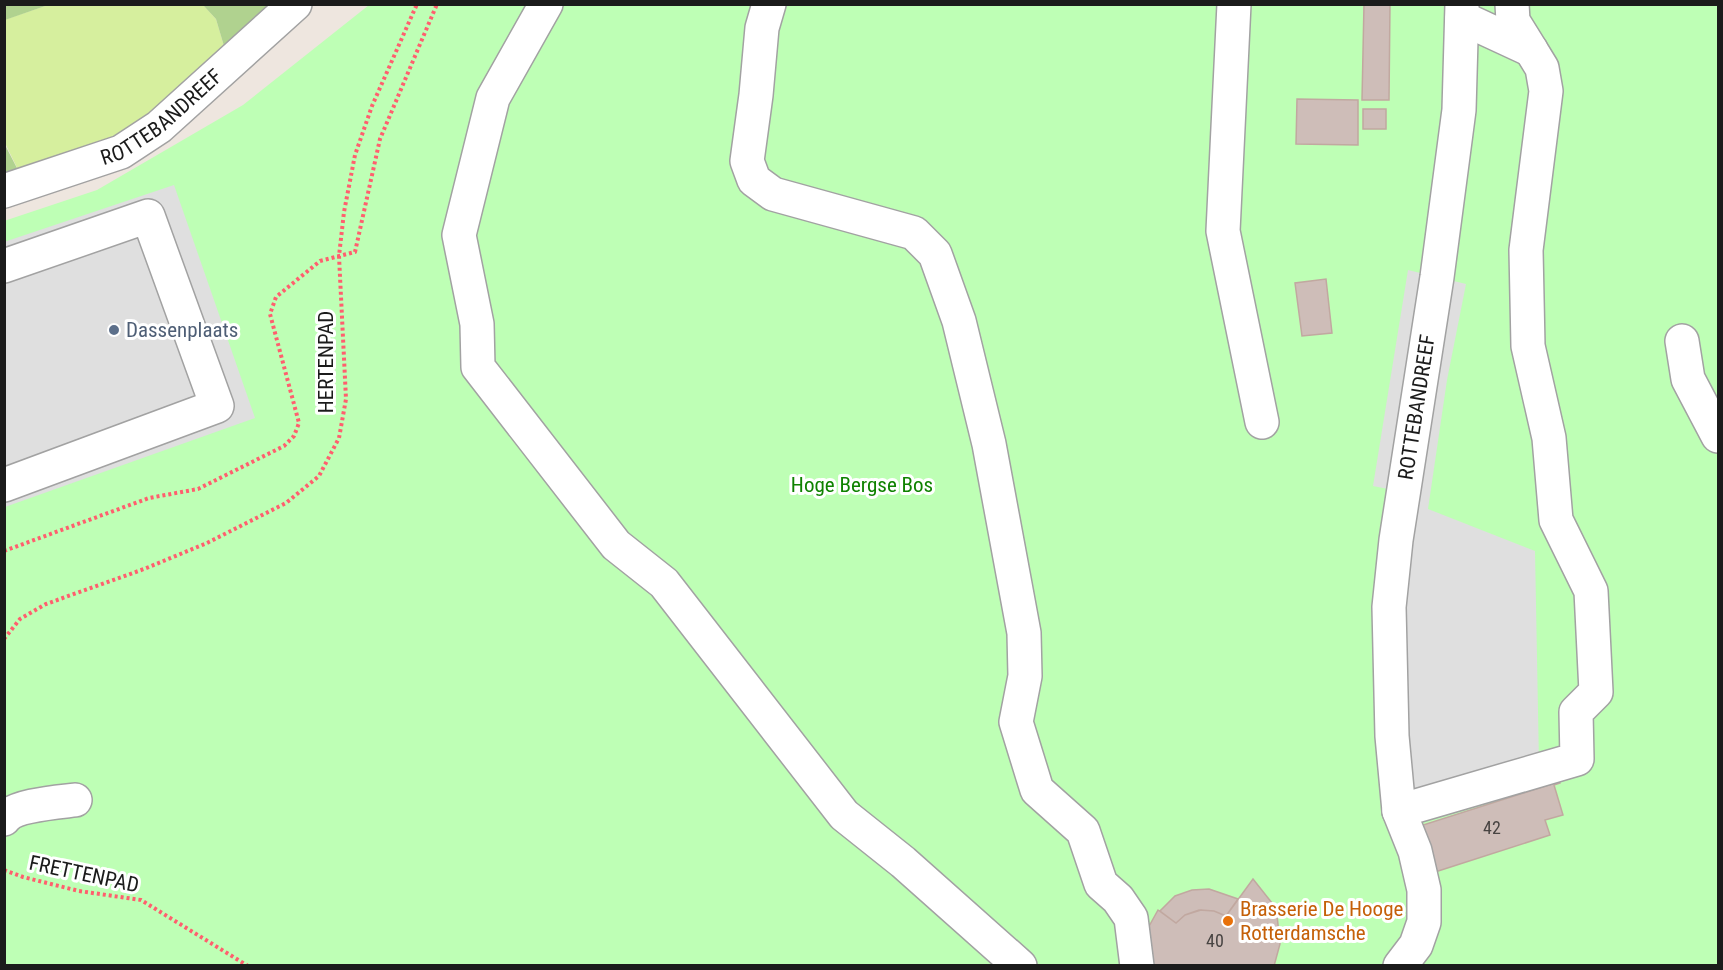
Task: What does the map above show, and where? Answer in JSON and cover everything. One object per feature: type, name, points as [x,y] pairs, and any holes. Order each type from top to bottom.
[{"type":"street","name":"ROTTEBANDREEF","points":[[4,191],[121,152],[159,127],[295,4]]},
{"type":"street","points":[[546,4],[493,98],[459,235],[477,324],[478,367],[616,545],[663,583],[844,815],[903,862],[1020,966]]},
{"type":"street","points":[[769,4],[762,28],[747,160],[750,170],[754,180],[772,194],[914,233],[935,254],[958,321],[989,444],[1024,633],[1025,676],[1016,722],[1037,790],[1083,831],[1101,884],[1118,899],[1131,918],[1137,966]]},
{"type":"street","points":[[1234,4],[1223,231],[1262,422]]},
{"type":"street","points":[[1399,811],[1577,759],[1576,712],[1596,692],[1591,591],[1556,520],[1549,438],[1528,346],[1526,250],[1546,92],[1542,68],[1513,21],[1512,4]]},
{"type":"street","name":"ROTTEBANDREEF","points":[[1400,966],[1416,945],[1424,922],[1424,890],[1415,851],[1399,811],[1392,735],[1389,607],[1396,540],[1437,277],[1456,132],[1462,11]]},
{"type":"street","points":[[1462,11],[1531,50]]},
{"type":"street","points":[[4,266],[148,216],[217,406],[4,485]]},
{"type":"street","points":[[1682,340],[1688,379],[1719,436]]},
{"type":"street","points":[[4,819],[8,814],[43,804],[75,800]]},
{"type":"path","name":"HERTENPAD","points":[[4,639],[20,619],[46,604],[144,569],[207,543],[286,503],[319,476],[339,438],[346,399],[339,256],[344,212],[355,155],[372,106],[417,4]]},
{"type":"path","points":[[4,551],[149,498],[198,489],[284,446],[294,436],[299,423],[270,314],[276,297],[320,261],[354,252],[380,140],[437,4]]},
{"type":"path","name":"FRETTENPAD","points":[[4,870],[79,891],[141,900],[248,966]]},
{"type":"green space","points":[[5,4],[48,4],[48,5],[5,20]]},
{"type":"green space","points":[[48,5],[203,5],[216,19],[224,46],[154,115],[86,153],[21,176],[5,143],[4,20]]},
{"type":"green space","points":[[203,5],[278,5],[224,46],[216,19]]},
{"type":"green space","name":"Hoge Bergse Bos","points":[[369,5],[1718,5],[1718,965],[5,965],[4,221],[97,190],[243,105]]},
{"type":"green space","points":[[4,143],[21,176],[4,181]]},
{"type":"shaded area","name":"Dassenplaats","points":[[174,185],[255,418],[5,507],[4,242]]},
{"type":"shaded area","points":[[1408,270],[1466,284],[1447,380],[1428,509],[1535,551],[1539,764],[1399,811],[1393,490],[1373,486]]},
{"type":"building","points":[[1364,4],[1390,4],[1389,100],[1362,100]]},
{"type":"building","points":[[1297,99],[1358,100],[1358,145],[1296,144]]},
{"type":"building","points":[[1363,109],[1386,109],[1386,129],[1363,129]]},
{"type":"building","points":[[1326,279],[1332,333],[1302,336],[1295,283]]},
{"type":"building","points":[[1557,771],[1560,783],[1554,785],[1563,815],[1545,820],[1550,835],[1435,872],[1420,826],[1552,784],[1549,774]]},
{"type":"building","name":"Brasserie De Hooge Rotterdamsche","points":[[1253,879],[1272,903],[1277,915],[1280,944],[1274,966],[1149,966],[1147,930],[1158,910],[1176,923],[1185,915],[1199,910],[1214,911],[1226,916]]},
{"type":"building","points":[[1209,889],[1238,899],[1226,916],[1214,911],[1201,910],[1185,915],[1176,923],[1160,911],[1175,896],[1192,890]]},
{"type":"place","name":"Dassenplaats","points":[[114,330]]},
{"type":"place","name":"Brasserie De Hooge Rotterdamsche","points":[[1228,921]]}]
